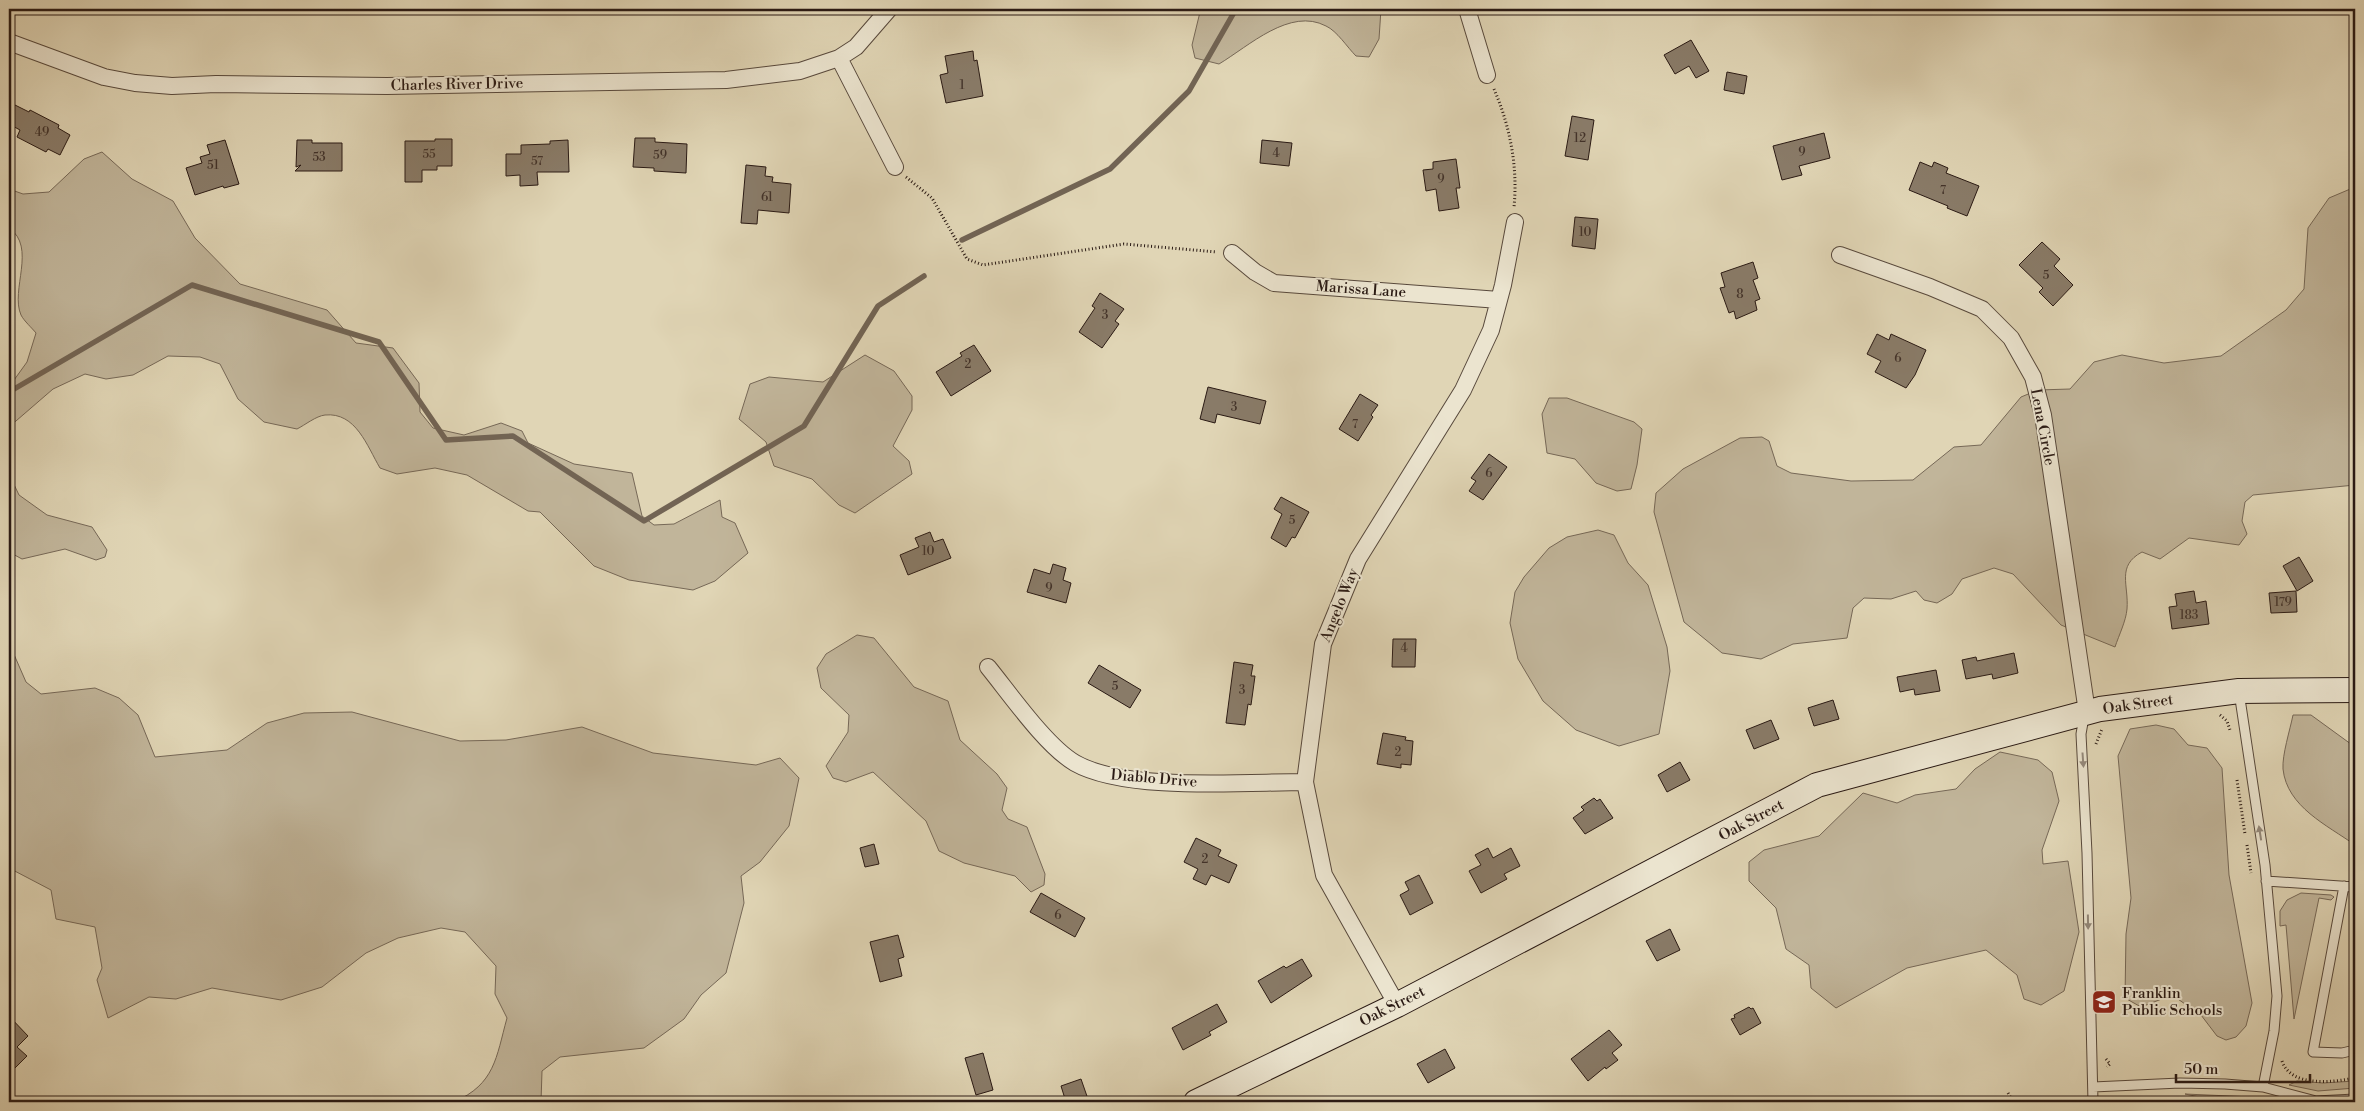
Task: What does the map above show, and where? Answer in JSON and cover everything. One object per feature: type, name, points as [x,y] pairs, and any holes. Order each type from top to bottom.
[{"type":"main road","name":"Oak Street","points":[[1196,1102],[1397,1005],[1817,785],[2096,719],[2239,691],[2355,690]]},
{"type":"street","name":"Charles River Drive","points":[[9,42],[104,77],[135,83],[172,86],[216,84],[387,86],[726,80],[800,71],[839,58],[856,47],[889,9]]},
{"type":"street","points":[[1467,9],[1487,75]]},
{"type":"street","points":[[839,58],[894,166]]},
{"type":"street","name":"Angelo Way","points":[[1397,1005],[1324,875],[1304,782],[1323,644],[1358,558],[1463,390],[1491,330],[1500,300],[1515,222]]},
{"type":"street","name":"Marissa Lane","points":[[1232,253],[1255,272],[1274,283],[1500,300]]},
{"type":"street","name":"Lena Circle","points":[[1840,255],[1930,287],[1982,309],[2012,338],[2033,377],[2043,415],[2096,719]]},
{"type":"street","name":"Diablo Drive","points":[[988,667],[1045,737],[1074,763],[1114,777],[1185,783],[1304,782]]},
{"type":"lane","points":[[2239,691],[2266,881],[2277,1006],[2263,1087]]},
{"type":"lane","points":[[2093,1102],[2087,852],[2081,734],[2096,719]]},
{"type":"lane","points":[[2266,881],[2355,887]]},
{"type":"lane","points":[[2344,886],[2313,1052],[2342,1053],[2355,1050]]},
{"type":"lane","points":[[2093,1087],[2180,1083],[2263,1087],[2316,1101],[2355,1099]]},
{"type":"path","points":[[1487,75],[1509,129],[1516,183],[1515,222]]},
{"type":"path","points":[[894,166],[932,198],[967,259],[984,265],[1124,244],[1232,253]]},
{"type":"path","points":[[2216,712],[2227,720],[2231,735]]},
{"type":"path","points":[[2095,750],[2097,739],[2096,719]]},
{"type":"path","points":[[2236,770],[2252,881]]},
{"type":"path","points":[[2105,1055],[2110,1064],[2107,1066]]},
{"type":"path","points":[[2282,1056],[2284,1066],[2298,1078],[2315,1080],[2355,1078]]},
{"type":"path","points":[[2287,1076],[2290,1073]]},
{"type":"path","points":[[2008,1093],[2013,1102]]},
{"type":"shaded area","points":[[1197,9],[1381,9],[1379,39],[1369,57],[1356,56],[1330,28],[1312,21],[1298,21],[1270,31],[1219,64],[1195,58],[1192,45],[1200,12]]},
{"type":"shaded area","points":[[102,152],[132,179],[173,201],[195,238],[240,284],[327,310],[356,343],[393,348],[419,383],[420,412],[433,428],[464,435],[501,423],[522,431],[528,443],[574,464],[632,473],[642,516],[654,525],[674,524],[720,500],[722,517],[735,523],[748,553],[715,581],[693,590],[629,580],[594,566],[540,512],[528,511],[467,475],[435,468],[397,474],[380,468],[359,432],[345,419],[325,415],[297,429],[264,422],[238,399],[220,364],[200,357],[168,356],[133,375],[106,379],[85,374],[53,389],[9,427],[9,387],[27,362],[36,333],[22,317],[18,305],[22,257],[21,246],[17,236],[9,228],[9,189],[23,194],[49,192],[84,159]]},
{"type":"shaded area","points":[[2355,187],[2355,485],[2253,495],[2245,502],[2242,521],[2247,534],[2239,545],[2189,538],[2160,559],[2142,552],[2134,557],[2126,570],[2126,614],[2115,647],[2061,625],[2013,574],[1994,568],[1962,579],[1952,594],[1937,603],[1924,600],[1916,591],[1891,599],[1864,598],[1853,608],[1847,638],[1793,644],[1761,659],[1722,653],[1684,622],[1654,512],[1656,493],[1683,469],[1740,438],[1762,437],[1769,441],[1777,466],[1791,473],[1851,481],[1913,480],[1954,447],[1981,445],[2021,397],[2038,390],[2070,389],[2094,362],[2122,355],[2164,363],[2221,356],[2286,310],[2304,289],[2308,228],[2329,198]]},
{"type":"shaded area","points":[[865,355],[894,371],[912,396],[912,410],[893,446],[909,461],[912,474],[855,513],[839,505],[812,479],[774,466],[766,442],[739,419],[750,384],[769,377],[823,382]]},
{"type":"shaded area","points":[[1549,398],[1567,398],[1634,422],[1642,429],[1637,465],[1631,489],[1617,491],[1596,483],[1575,459],[1547,453],[1542,414]]},
{"type":"shaded area","points":[[9,474],[19,495],[47,515],[92,527],[107,550],[105,557],[96,560],[65,549],[22,559],[9,552]]},
{"type":"shaded area","points":[[1598,530],[1614,535],[1628,563],[1648,585],[1667,647],[1670,671],[1659,734],[1619,746],[1576,730],[1543,701],[1518,659],[1510,623],[1515,592],[1524,577],[1549,548],[1567,537]]},
{"type":"shaded area","points":[[857,635],[874,638],[914,687],[948,701],[960,740],[997,774],[1007,788],[1002,810],[1008,819],[1027,827],[1045,874],[1044,885],[1031,892],[1015,876],[964,863],[939,851],[926,821],[873,772],[846,782],[833,778],[826,766],[848,732],[849,715],[821,688],[817,668],[826,654]]},
{"type":"shaded area","points":[[9,643],[26,682],[41,694],[95,688],[119,698],[138,715],[155,757],[227,750],[267,723],[304,713],[352,712],[460,741],[506,740],[582,727],[653,753],[756,765],[780,758],[799,778],[789,826],[760,862],[741,876],[744,903],[726,973],[701,995],[684,1019],[644,1048],[560,1057],[542,1071],[541,1102],[454,1102],[468,1095],[486,1078],[496,1057],[507,1018],[495,994],[496,966],[465,932],[441,928],[398,938],[366,953],[322,987],[281,1000],[212,988],[176,999],[149,997],[108,1018],[97,980],[102,968],[95,927],[56,919],[51,890],[9,868]]},
{"type":"shaded area","points":[[2293,715],[2311,715],[2355,747],[2355,845],[2310,814],[2292,794],[2286,782],[2283,763]]},
{"type":"shaded area","points":[[2156,725],[2174,729],[2188,745],[2207,748],[2222,768],[2229,875],[2252,1003],[2246,1026],[2236,1037],[2226,1040],[2217,1036],[2201,1015],[2172,995],[2141,1007],[2125,998],[2126,934],[2131,898],[2118,756],[2130,729]]},
{"type":"shaded area","points":[[2000,752],[2038,760],[2052,772],[2059,801],[2042,850],[2043,864],[2068,861],[2079,932],[2064,991],[2041,1005],[2024,999],[2017,975],[1986,950],[1907,968],[1836,1008],[1811,988],[1809,965],[1786,949],[1776,908],[1749,881],[1749,862],[1764,850],[1819,836],[1863,793],[1897,803],[1915,795],[1956,789],[1975,769]]},
{"type":"shaded area","points":[[2301,893],[2331,895],[2334,897],[2331,900],[2319,898],[2294,1019],[2286,925],[2280,926],[2280,911],[2287,900]]},
{"type":"shaded area","points":[[2297,1081],[2323,1083],[2355,1081],[2355,1088],[2318,1091],[2289,1085]]},
{"type":"shaded area","points":[[2185,1094],[2275,1098],[2275,1102],[2224,1102]]},
{"type":"building","points":[[1691,40],[1709,71],[1696,78],[1689,66],[1675,74],[1664,55]]},
{"type":"building","points":[[973,51],[974,61],[977,60],[983,96],[946,103],[940,75],[948,73],[945,56]]},
{"type":"building","points":[[1727,72],[1747,76],[1744,94],[1724,90]]},
{"type":"building","points":[[15,105],[29,112],[30,110],[59,125],[58,128],[70,135],[60,155],[48,149],[46,152],[17,137],[20,130],[9,124],[9,117]]},
{"type":"building","points":[[1572,116],[1594,120],[1588,160],[1565,156]]},
{"type":"building","points":[[1824,133],[1830,158],[1799,166],[1802,175],[1782,180],[1773,146]]},
{"type":"building","points":[[635,138],[655,138],[655,142],[687,144],[686,173],[654,171],[654,168],[633,167]]},
{"type":"building","points":[[435,139],[452,139],[452,166],[437,166],[437,170],[422,170],[422,182],[405,182],[405,141],[435,141]]},
{"type":"building","points":[[225,140],[239,184],[224,188],[223,186],[195,195],[186,168],[202,163],[200,157],[210,154],[207,145]]},
{"type":"building","points":[[297,140],[312,140],[312,143],[342,143],[342,171],[295,171],[301,165],[296,167]]},
{"type":"building","points":[[568,140],[569,172],[537,172],[538,185],[520,186],[520,175],[506,176],[506,154],[521,154],[521,145],[550,144],[550,141]]},
{"type":"building","points":[[1262,140],[1292,143],[1289,166],[1260,163]]},
{"type":"building","points":[[1456,159],[1460,188],[1456,188],[1459,208],[1439,211],[1436,189],[1426,191],[1423,170],[1433,169],[1433,162]]},
{"type":"building","points":[[1920,162],[1932,167],[1934,162],[1948,168],[1946,173],[1979,186],[1967,216],[1909,190]]},
{"type":"building","points":[[746,165],[766,167],[765,176],[773,177],[772,182],[791,184],[789,213],[758,210],[757,224],[741,223]]},
{"type":"building","points":[[1575,217],[1598,219],[1595,249],[1572,246]]},
{"type":"building","points":[[2042,242],[2060,259],[2054,266],[2073,285],[2053,306],[2039,292],[2043,288],[2019,265]]},
{"type":"building","points":[[1753,262],[1758,278],[1753,280],[1760,299],[1755,301],[1757,310],[1736,319],[1734,311],[1729,313],[1720,288],[1725,287],[1721,273]]},
{"type":"building","points":[[1100,293],[1124,309],[1115,321],[1119,324],[1102,348],[1079,332],[1095,308],[1092,306]]},
{"type":"building","points":[[1877,334],[1889,340],[1891,334],[1926,350],[1915,375],[1906,388],[1875,372],[1881,361],[1867,354]]},
{"type":"building","points":[[974,345],[991,371],[951,396],[936,372],[962,356],[960,353]]},
{"type":"building","points":[[1208,387],[1266,401],[1260,424],[1217,414],[1215,423],[1200,419]]},
{"type":"building","points":[[1360,394],[1378,405],[1358,441],[1339,429]]},
{"type":"building","points":[[1489,454],[1507,467],[1483,500],[1469,491],[1476,481],[1471,478]]},
{"type":"building","points":[[1281,497],[1309,512],[1295,538],[1292,537],[1286,547],[1271,538],[1282,514],[1274,509]]},
{"type":"building","points":[[930,532],[934,542],[943,539],[951,558],[908,575],[900,555],[919,547],[915,538]]},
{"type":"building","points":[[2299,557],[2313,581],[2297,591],[2283,566]]},
{"type":"building","points":[[1053,564],[1066,568],[1063,580],[1071,583],[1066,603],[1027,592],[1034,569],[1050,574]]},
{"type":"building","points":[[2194,591],[2196,603],[2206,601],[2209,624],[2172,629],[2169,607],[2177,606],[2175,594]]},
{"type":"building","points":[[2296,591],[2297,612],[2271,613],[2269,593]]},
{"type":"building","points":[[1393,639],[1416,639],[1415,667],[1392,667]]},
{"type":"building","points":[[2014,653],[2018,673],[1993,679],[1992,674],[1966,679],[1962,660],[1976,657],[1977,661]]},
{"type":"building","points":[[1234,662],[1253,665],[1251,676],[1255,676],[1251,705],[1248,704],[1245,725],[1226,723]]},
{"type":"building","points":[[1099,665],[1141,690],[1130,708],[1088,683]]},
{"type":"building","points":[[1936,670],[1940,691],[1915,695],[1914,689],[1900,692],[1897,677]]},
{"type":"building","points":[[1833,700],[1839,719],[1814,726],[1808,708]]},
{"type":"building","points":[[1771,720],[1779,739],[1754,749],[1746,730]]},
{"type":"building","points":[[1383,733],[1406,737],[1405,740],[1413,741],[1411,765],[1401,764],[1401,768],[1377,764]]},
{"type":"building","points":[[1680,762],[1690,780],[1667,792],[1658,775]]},
{"type":"building","points":[[1594,798],[1597,801],[1600,799],[1613,818],[1585,834],[1573,818],[1584,810],[1581,807]]},
{"type":"building","points":[[1196,838],[1221,850],[1218,856],[1237,865],[1229,883],[1211,875],[1206,885],[1193,879],[1198,869],[1184,862]]},
{"type":"building","points":[[874,844],[879,864],[865,867],[860,848]]},
{"type":"building","points":[[1488,848],[1493,858],[1511,848],[1520,866],[1504,874],[1507,879],[1481,893],[1469,871],[1481,865],[1475,855]]},
{"type":"building","points":[[1419,875],[1433,903],[1410,915],[1400,895],[1409,890],[1405,882]]},
{"type":"building","points":[[1041,893],[1085,918],[1075,937],[1030,912]]},
{"type":"building","points":[[1670,929],[1680,950],[1657,961],[1646,941]]},
{"type":"building","points":[[898,935],[904,957],[898,959],[902,976],[880,982],[870,942]]},
{"type":"building","points":[[1302,959],[1312,976],[1271,1003],[1258,981],[1284,966],[1286,968]]},
{"type":"building","points":[[1217,1004],[1227,1022],[1209,1032],[1211,1035],[1183,1050],[1172,1028]]},
{"type":"building","points":[[1749,1007],[1753,1008],[1761,1023],[1740,1035],[1731,1019],[1735,1018],[1734,1015]]},
{"type":"building","points":[[9,1016],[28,1036],[17,1047],[27,1056],[9,1074]]},
{"type":"building","points":[[1609,1030],[1622,1045],[1612,1053],[1618,1060],[1606,1069],[1605,1067],[1588,1081],[1571,1059]]},
{"type":"building","points":[[1445,1049],[1455,1068],[1428,1083],[1417,1064]]},
{"type":"building","points":[[983,1053],[993,1090],[976,1095],[965,1058]]},
{"type":"building","points":[[1081,1079],[1089,1102],[1066,1102],[1061,1086]]},
{"type":"waterway","points":[[962,240],[1110,169],[1189,91],[1236,9]]},
{"type":"waterway","points":[[9,392],[192,285],[379,342],[446,440],[513,436],[644,521],[804,426],[878,306],[924,276]]},
{"type":"place","name":"Franklin Public Schools","points":[[2104,1002]]}]
